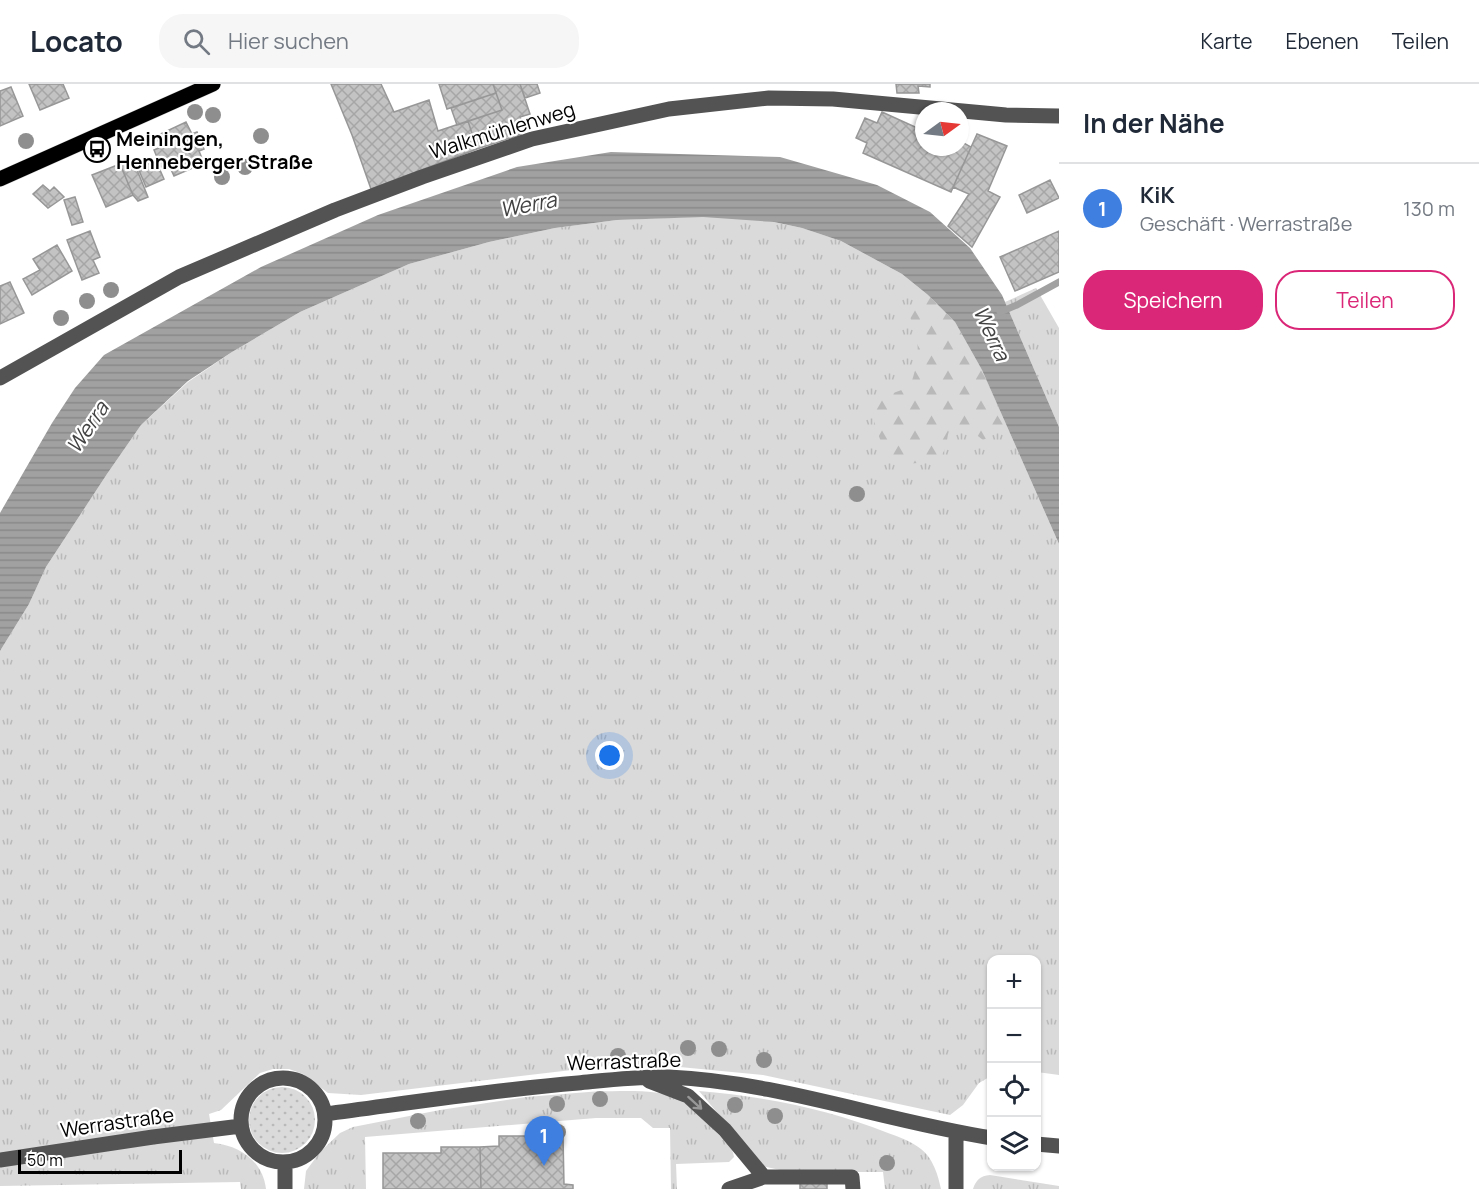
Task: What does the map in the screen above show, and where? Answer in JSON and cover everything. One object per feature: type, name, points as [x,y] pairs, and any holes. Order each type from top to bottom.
[{"type":"main road","points":[[0,179],[213,84]]},
{"type":"street","name":"Walkmühlenweg","points":[[0,378],[179,277],[335,210],[532,139],[669,109],[769,98],[833,99],[1006,115],[1059,117]]},
{"type":"street","name":"Werrastraße","points":[[325,1114],[515,1088],[668,1077],[760,1088],[987,1137]]},
{"type":"street","points":[[284,1078],[306,1084],[321,1101],[325,1114],[322,1136],[316,1147],[298,1160],[285,1163],[259,1156],[247,1144],[241,1126],[244,1102],[251,1092],[272,1079],[284,1078]]},
{"type":"street","points":[[643,1078],[688,1096],[725,1130],[764,1177]]},
{"type":"street","name":"Werrastraße","points":[[0,1160],[241,1126]]},
{"type":"street","points":[[956,1132],[956,1189]]},
{"type":"street","points":[[1041,1144],[1059,1146]]},
{"type":"street","points":[[285,1163],[285,1189]]},
{"type":"street","points":[[729,1189],[764,1177],[852,1177],[853,1189]]},
{"type":"green space","points":[[731,217],[802,228],[841,241],[902,274],[928,295],[982,370],[1059,544],[1059,1075],[1041,1073],[1041,955],[987,955],[987,1078],[979,1083],[963,1105],[950,1115],[763,1075],[659,1065],[606,1066],[361,1095],[328,1093],[303,1074],[289,1069],[273,1069],[260,1073],[221,1110],[209,1114],[214,1143],[233,1148],[249,1157],[260,1171],[266,1189],[241,1189],[240,1182],[0,1186],[0,651],[29,604],[46,567],[141,425],[188,382],[232,352],[300,312],[409,264],[489,242],[555,228],[617,220]]},
{"type":"green space","points":[[1036,288],[1059,328],[1059,427],[1005,302]]},
{"type":"green space","points":[[928,295],[955,322],[982,370],[1007,428],[983,440],[964,425],[953,425],[942,454],[936,459],[924,462],[900,462],[886,451],[871,411],[882,397],[910,387],[918,348],[915,329],[906,308]]},
{"type":"green space","points":[[282,1087],[294,1090],[305,1097],[312,1108],[315,1120],[312,1132],[305,1143],[294,1150],[282,1153],[270,1150],[259,1143],[252,1132],[249,1120],[252,1108],[259,1097],[270,1090]]},
{"type":"green space","points":[[601,1091],[652,1092],[680,1100],[699,1114],[724,1140],[732,1149],[734,1157],[729,1162],[676,1164],[677,1189],[671,1189],[670,1128],[653,1128],[641,1118],[596,1118],[365,1137],[366,1189],[304,1189],[306,1171],[320,1152],[340,1133],[353,1127],[440,1110],[526,1097]]},
{"type":"green space","points":[[699,1091],[747,1096],[819,1110],[909,1141],[929,1157],[937,1173],[941,1189],[885,1189],[883,1172],[789,1172],[762,1166]]},
{"type":"green space","points":[[990,1175],[1059,1186],[1059,1189],[973,1189],[979,1179]]},
{"type":"water","name":"Werra","points":[[611,152],[780,157],[877,185],[930,212],[970,248],[1002,295],[1059,427],[1059,544],[982,370],[955,322],[928,295],[902,274],[841,241],[802,228],[774,222],[703,217],[617,220],[555,228],[489,242],[409,264],[300,312],[188,381],[141,425],[46,567],[29,604],[0,651],[0,513],[75,388],[104,355],[261,267],[378,215],[517,167]]},
{"type":"building","points":[[29,84],[63,84],[69,98],[40,110]]},
{"type":"building","points":[[331,84],[381,84],[394,112],[429,100],[438,131],[468,121],[477,149],[371,189]]},
{"type":"building","points":[[439,84],[493,84],[496,93],[447,109]]},
{"type":"building","points":[[493,84],[520,84],[530,114],[520,117],[525,133],[477,149],[468,121],[502,110]]},
{"type":"building","points":[[520,84],[537,84],[540,93],[525,98]]},
{"type":"building","points":[[896,84],[930,84],[930,87],[918,86],[919,93],[897,93]]},
{"type":"building","points":[[11,87],[23,116],[0,126],[0,91]]},
{"type":"building","points":[[496,93],[502,110],[457,125],[451,108]]},
{"type":"building","points":[[882,112],[915,127],[915,156],[967,156],[951,192],[863,153],[867,143],[856,138],[865,118],[877,123]]},
{"type":"building","points":[[186,122],[192,134],[197,132],[204,149],[199,151],[204,163],[174,176],[168,163],[161,167],[154,150],[161,147],[156,136]]},
{"type":"building","points":[[977,134],[1007,146],[988,191],[1000,197],[972,247],[948,226],[969,194],[953,187]]},
{"type":"building","points":[[133,160],[148,197],[138,201],[133,195],[120,164]]},
{"type":"building","points":[[156,161],[164,179],[146,187],[138,168]]},
{"type":"building","points":[[120,164],[133,195],[106,207],[92,175]]},
{"type":"building","points":[[1050,180],[1059,198],[1027,213],[1019,195]]},
{"type":"building","points":[[43,185],[50,191],[54,187],[64,197],[48,208],[33,194]]},
{"type":"building","points":[[75,197],[83,222],[72,225],[64,200]]},
{"type":"building","points":[[90,231],[100,257],[93,260],[99,273],[82,280],[67,240]]},
{"type":"building","points":[[1059,231],[1059,272],[1015,291],[1000,257]]},
{"type":"building","points":[[57,245],[72,271],[32,295],[23,279],[40,270],[33,259]]},
{"type":"building","points":[[10,282],[24,313],[0,324],[0,286]]},
{"type":"building","points":[[499,1136],[563,1136],[564,1184],[573,1185],[573,1189],[481,1189],[480,1147],[499,1146]]},
{"type":"building","points":[[441,1147],[480,1147],[481,1189],[383,1189],[383,1153],[441,1153]]},
{"type":"building","points":[[800,1181],[827,1181],[827,1189],[800,1189]]},
{"type":"waterway","name":"Werra","points":[[1000,312],[1059,282]]},
{"type":"place","name":"Meiningen, Henneberger Straße","points":[[97,149]]},
{"type":"place","name":"KiK","points":[[544,1166]]}]
